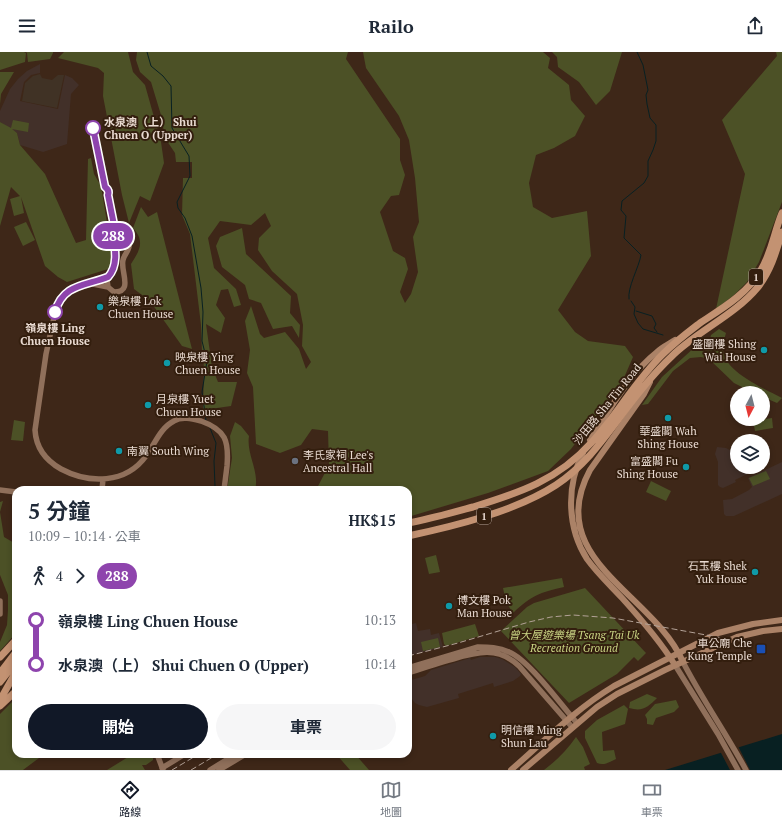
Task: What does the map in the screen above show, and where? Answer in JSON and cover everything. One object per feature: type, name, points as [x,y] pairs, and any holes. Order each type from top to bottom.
[{"type":"highway","name":"1","points":[[682,336],[726,306],[752,282],[768,256],[782,213]]},
{"type":"highway","name":"1","points":[[654,376],[670,357],[685,344],[735,309],[754,291],[766,276],[774,260],[782,232]]},
{"type":"highway","name":"沙田路 Sha Tin Road","points":[[412,522],[450,513],[507,496],[537,484],[561,471],[576,459],[591,443],[650,368],[682,336]]},
{"type":"highway","name":"沙田路 Sha Tin Road","points":[[412,535],[454,525],[509,508],[534,498],[557,485],[587,459],[640,391],[654,376]]},
{"type":"highway","points":[[0,657],[12,644]]},
{"type":"highway","points":[[0,669],[12,656]]},
{"type":"highway","points":[[0,673],[7,662]]},
{"type":"highway","points":[[0,682],[12,667]]},
{"type":"highway","points":[[0,700],[12,679]]},
{"type":"highway","points":[[0,706],[12,695]]},
{"type":"main road","points":[[675,665],[627,604],[587,559],[575,532],[571,496],[574,476],[580,459],[588,444],[631,378],[655,353],[682,336]]},
{"type":"main road","points":[[654,376],[644,394],[590,470],[578,499],[578,519],[583,538],[594,559],[612,579],[653,618],[679,652],[683,662]]},
{"type":"main road","points":[[511,770],[598,695],[718,633],[753,624],[782,620]]},
{"type":"main road","points":[[523,770],[574,725],[617,694],[675,665],[737,637],[782,629]]},
{"type":"street","points":[[126,240],[129,242],[130,246],[122,261],[125,279],[124,287],[120,291],[112,291],[106,282],[109,276],[116,260],[115,251],[122,241],[126,240]]},
{"type":"street","points":[[125,279],[119,274],[109,276],[72,288],[60,299],[51,326],[40,394],[35,435],[41,452],[57,466],[81,477],[103,479],[114,478],[137,466],[146,456],[161,433],[172,422],[180,419],[195,419],[214,427],[223,435],[227,444],[228,451],[224,486]]},
{"type":"street","points":[[87,284],[108,287]]},
{"type":"street","points":[[102,486],[103,479]]},
{"type":"street","points":[[0,490],[12,492]]},
{"type":"street","points":[[0,601],[0,614]]},
{"type":"street","points":[[412,667],[478,647],[488,647],[508,651],[523,662],[574,725]]},
{"type":"street","points":[[412,672],[479,652],[493,652],[513,660],[569,719]]},
{"type":"street","points":[[683,662],[746,770]]},
{"type":"street","points":[[675,665],[697,698],[738,770]]},
{"type":"street","points":[[158,758],[162,769],[179,758]]},
{"type":"street","points":[[210,770],[230,758]]},
{"type":"street","points":[[219,770],[239,758]]},
{"type":"shaded area","points":[[40,64],[40,73],[31,75],[24,82],[20,101],[58,109],[65,75],[72,78],[79,85],[71,94],[67,144],[43,152],[20,145],[17,133],[0,122],[0,111],[10,89],[27,71]]},
{"type":"shaded area","points":[[40,74],[42,78],[52,80],[58,75],[64,75],[57,108],[22,101],[25,83],[33,76]]},
{"type":"shaded area","points":[[717,447],[730,450],[730,474],[747,474],[735,480],[736,482],[723,488],[720,487],[718,485],[718,462],[715,454]]},
{"type":"shaded area","points":[[782,462],[782,494],[734,516],[726,516],[724,514],[723,500],[732,499],[749,490],[752,487],[748,478],[756,474],[770,474],[770,468]]},
{"type":"shaded area","points":[[416,623],[418,631],[430,629],[431,635],[439,633],[443,647],[412,655],[412,624]]},
{"type":"shaded area","points":[[480,657],[495,657],[502,659],[515,667],[521,674],[513,681],[494,687],[493,683],[458,694],[459,698],[427,707],[415,703],[412,699],[412,680],[425,676],[431,670],[470,658],[471,660]]},
{"type":"green space","points":[[0,52],[24,52],[26,53],[25,62],[0,70]]},
{"type":"green space","points":[[26,52],[53,53],[50,59],[28,62]]},
{"type":"green space","points":[[64,52],[128,52],[133,72],[145,85],[161,142],[164,163],[150,201],[140,196],[129,223],[122,195],[103,96],[104,73],[98,68],[58,58]]},
{"type":"green space","points":[[137,52],[348,52],[346,59],[400,139],[400,160],[405,175],[399,195],[391,196],[380,212],[393,251],[405,258],[408,269],[400,292],[405,303],[411,294],[418,272],[413,237],[419,222],[415,178],[409,140],[399,116],[366,68],[363,52],[543,52],[550,58],[548,68],[569,85],[571,100],[585,116],[575,136],[554,148],[536,155],[529,183],[533,207],[552,218],[587,211],[591,256],[558,310],[575,332],[588,341],[625,346],[633,357],[623,380],[571,449],[548,471],[488,493],[412,516],[412,486],[318,486],[329,465],[328,431],[312,429],[301,445],[280,453],[256,444],[253,387],[247,373],[250,350],[245,321],[251,306],[260,334],[264,338],[285,332],[299,349],[306,369],[311,362],[302,346],[303,325],[297,294],[272,271],[258,250],[259,238],[271,226],[265,213],[251,225],[220,221],[208,238],[214,268],[236,289],[241,305],[234,307],[228,289],[221,290],[216,305],[225,318],[221,333],[206,324],[212,367],[218,382],[237,382],[231,406],[203,410],[204,367],[201,325],[190,234],[182,215],[183,178],[192,178],[192,162],[176,162],[175,153],[165,138],[161,115],[151,82],[140,72],[136,60]]},
{"type":"green space","points":[[552,52],[622,52],[610,91],[596,105],[579,82],[558,67],[557,57]]},
{"type":"green space","points":[[776,52],[782,52],[782,202],[759,262],[747,282],[734,295],[716,309],[745,174],[722,120],[777,56]]},
{"type":"green space","points":[[0,72],[14,72],[1,94],[0,104]]},
{"type":"green space","points":[[13,120],[29,123],[28,132],[12,129],[17,133],[20,145],[45,174],[76,243],[86,240],[88,159],[91,158],[94,174],[101,186],[112,253],[111,263],[108,269],[67,282],[58,277],[45,266],[21,197],[24,213],[14,216],[10,199],[20,196],[11,187],[0,226],[0,122],[11,128]]},
{"type":"green space","points":[[141,207],[148,217],[157,212],[192,349],[182,346],[150,301],[134,289],[131,264],[139,250],[140,241],[133,228]]},
{"type":"green space","points":[[26,222],[35,240],[23,246],[14,227]]},
{"type":"green space","points":[[242,228],[246,254],[291,296],[290,313],[300,325],[299,338],[292,326],[273,329],[261,303],[249,299],[245,285],[222,267],[216,246],[220,237]]},
{"type":"green space","points":[[719,329],[726,333],[723,349],[724,355],[728,362],[741,375],[760,386],[740,386],[734,383],[709,359],[701,357],[690,358],[673,371],[648,404],[642,405],[662,377],[696,346],[700,348],[705,347],[706,342],[710,339],[711,335]]},
{"type":"green space","points":[[770,392],[782,398],[777,403],[770,400]]},
{"type":"green space","points":[[770,418],[772,418],[773,428],[755,431],[754,426],[770,426]]},
{"type":"green space","points":[[14,420],[25,422],[23,441],[11,440]]},
{"type":"green space","points":[[235,422],[241,426],[249,436],[249,450],[255,470],[256,486],[228,486],[232,458],[230,436]]},
{"type":"green space","points":[[759,474],[768,474],[770,479],[753,486],[749,478]]},
{"type":"green space","points":[[651,481],[671,491],[666,501],[646,492]]},
{"type":"green space","points":[[3,501],[0,512],[0,502]]},
{"type":"green space","points":[[0,512],[4,537],[12,542],[12,638],[0,651],[0,642],[7,625],[8,595],[0,575]]},
{"type":"green space","points":[[436,555],[440,572],[429,574],[425,558]]},
{"type":"green space","name":"曾大屋遊樂場 Tsang Tai Uk Recreation Ground","points":[[562,578],[564,587],[548,591],[531,598],[513,613],[506,602],[503,588]]},
{"type":"green space","name":"曾大屋遊樂場 Tsang Tai Uk Recreation Ground","points":[[585,588],[646,653],[638,661],[634,657],[617,674],[569,703],[501,631],[527,607],[534,603]]},
{"type":"green space","name":"曾大屋遊樂場 Tsang Tai Uk Recreation Ground","points":[[475,624],[479,636],[446,646],[444,644],[442,633]]},
{"type":"green space","points":[[438,638],[440,647],[423,651],[421,642]]},
{"type":"green space","points":[[647,694],[657,698],[645,708],[629,708],[630,702]]},
{"type":"green space","points":[[676,700],[679,707],[674,712],[656,718],[653,725],[647,724],[645,715],[655,704]]},
{"type":"green space","points":[[12,702],[12,758],[39,758],[23,770],[0,770],[0,714]]},
{"type":"green space","points":[[624,705],[628,709],[625,724],[602,732],[603,751],[614,750],[616,759],[605,764],[597,763],[585,738],[585,731],[597,720]]},
{"type":"green space","points":[[576,737],[583,747],[590,764],[584,767],[585,770],[544,770],[561,755]]},
{"type":"green space","points":[[126,758],[153,758],[153,760],[146,765],[142,765],[145,770],[107,770]]},
{"type":"green space","points":[[340,758],[358,758],[369,770],[350,770]]},
{"type":"water","points":[[782,734],[782,770],[665,770]]},
{"type":"pier","points":[[738,746],[750,770],[730,770],[720,751]]},
{"type":"waterway","points":[[147,52],[151,66],[163,76],[171,86],[172,128],[189,156],[190,176],[177,202],[178,208],[185,218],[192,236],[201,288],[203,312],[202,341],[207,361],[202,392],[206,420]]},
{"type":"waterway","points":[[629,299],[631,283],[641,255],[624,238],[626,216],[621,210],[622,201],[644,183],[648,176],[648,161],[656,141],[656,125],[650,118],[646,95],[648,90],[643,65],[637,52]]},
{"type":"waterway","points":[[631,301],[635,307],[634,314],[638,323],[643,329],[663,335]]},
{"type":"waterway","points":[[636,311],[652,316],[656,324],[654,328],[657,332]]},
{"type":"waterway","points":[[210,428],[216,443],[214,461],[215,486]]},
{"type":"railway","points":[[412,655],[529,622],[551,617],[573,615],[613,618],[750,643]]},
{"type":"railway","points":[[172,770],[192,758]]},
{"type":"railway","points":[[191,770],[211,758]]},
{"type":"bus line","name":"288","points":[[55,312],[60,299],[72,288],[108,277],[116,260],[112,228],[114,225],[93,128]]},
{"type":"place","name":"水泉澳（上） Shui Chuen O (Upper)","points":[[93,128]]},
{"type":"place","name":"樂泉樓 Lok Chuen House","points":[[100,307]]},
{"type":"place","name":"嶺泉樓 Ling Chuen House","points":[[55,312]]},
{"type":"place","name":"盛圍樓 Shing Wai House","points":[[764,350]]},
{"type":"place","name":"映泉樓 Ying Chuen House","points":[[167,363]]},
{"type":"place","name":"月泉樓 Yuet Chuen House","points":[[148,405]]},
{"type":"place","name":"華盛閣 Wah Shing House","points":[[668,418]]},
{"type":"place","name":"南翼 South Wing","points":[[119,451]]},
{"type":"place","name":"李氏家祠 Lee's Ancestral Hall","points":[[295,461]]},
{"type":"place","name":"富盛閣 Fu Shing House","points":[[686,467]]},
{"type":"place","name":"石玉樓 Shek Yuk House","points":[[755,572]]},
{"type":"place","name":"博文樓 Pok Man House","points":[[449,606]]},
{"type":"place","name":"車公廟 Che Kung Temple","points":[[761,649]]},
{"type":"place","name":"明信樓 Ming Shun Lau","points":[[493,736]]}]
